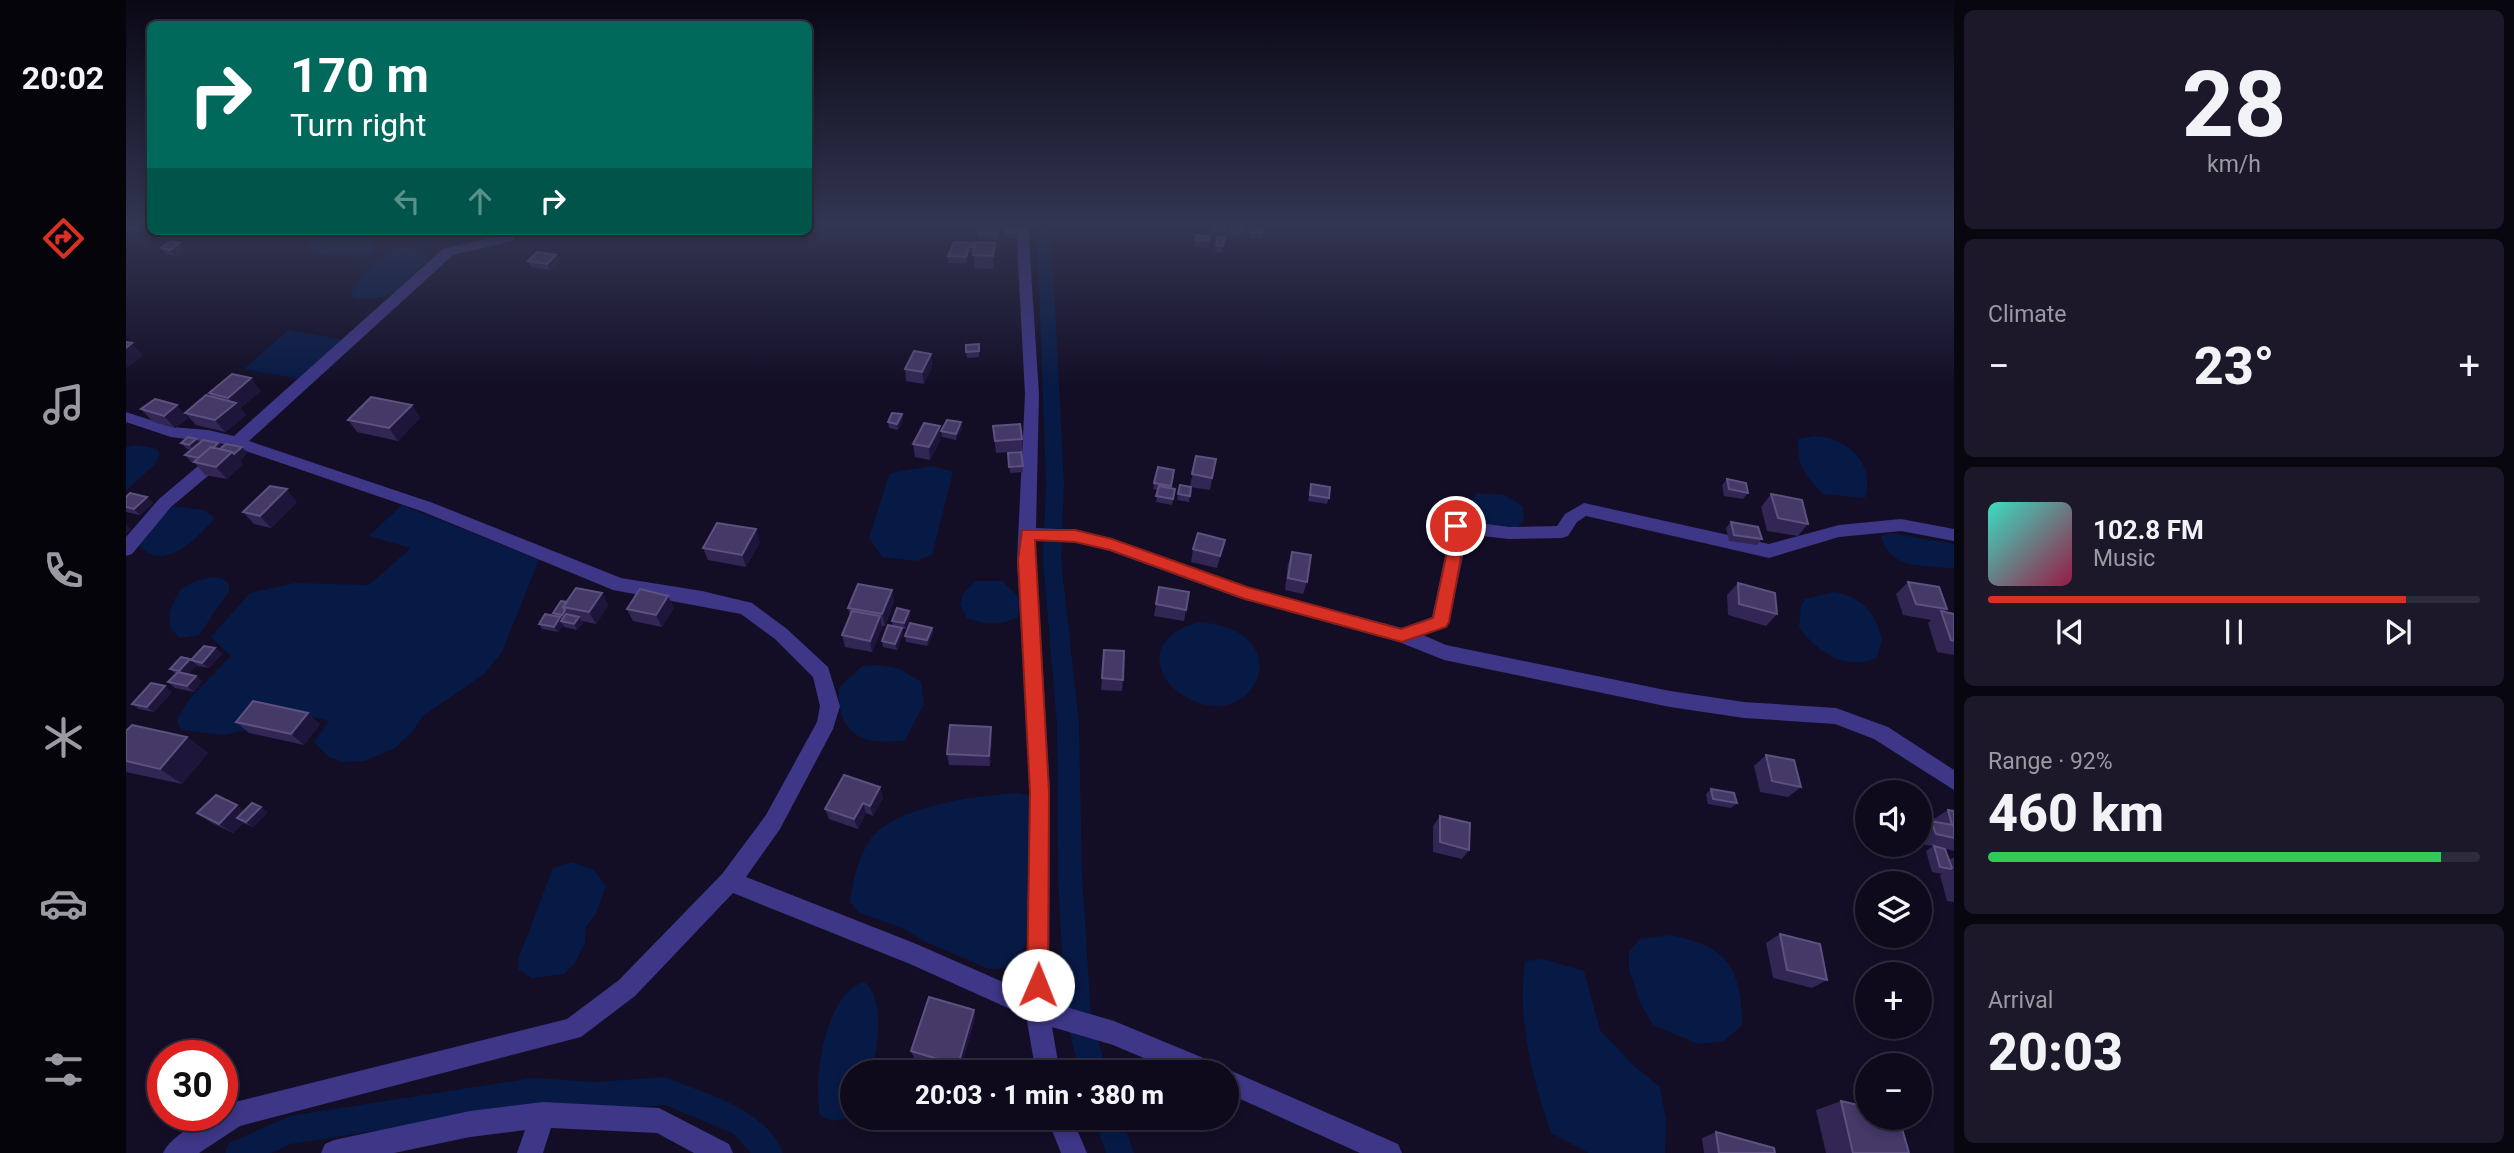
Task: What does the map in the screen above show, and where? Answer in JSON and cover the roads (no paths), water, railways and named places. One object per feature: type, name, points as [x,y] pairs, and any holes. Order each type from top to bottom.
[{"type":"street","points":[[126,549],[166,503],[418,279]]},
{"type":"street","points":[[1025,279],[1032,394],[1026,560],[1040,792],[1047,1060]]},
{"type":"street","points":[[126,416],[171,432],[208,435],[236,442],[427,507],[619,585],[746,608],[781,634],[821,673],[830,706],[826,723],[773,822],[730,881],[627,988],[573,1029],[235,1115],[176,1153]]},
{"type":"street","points":[[1402,635],[1440,622],[1456,547],[1456,526],[1533,535],[1562,532],[1571,518],[1584,509],[1769,551],[1839,531],[1901,525],[1954,535]]},
{"type":"street","points":[[1027,534],[1075,536],[1112,545],[1256,596],[1402,635],[1444,652],[1670,699],[1744,709],[1836,716],[1881,733],[1954,781]]},
{"type":"street","points":[[730,881],[787,906],[914,954],[1045,1012],[1114,1033],[1178,1060]]},
{"type":"street","points":[[1239,1085],[1389,1153]]},
{"type":"street","points":[[530,1153],[543,1115]]},
{"type":"street","points":[[334,1153],[470,1124],[543,1115],[659,1121],[720,1153]]},
{"type":"street","points":[[1064,1130],[1074,1153]]},
{"type":"water","points":[[360,279],[411,279],[398,290],[378,298],[354,298],[351,294]]},
{"type":"water","points":[[288,330],[343,340],[299,379],[244,369]]},
{"type":"water","points":[[1815,436],[1838,441],[1856,455],[1866,474],[1865,498],[1823,494],[1811,481],[1803,470],[1798,439]]},
{"type":"water","points":[[136,445],[157,449],[160,454],[154,465],[126,491],[126,447]]},
{"type":"water","points":[[933,466],[953,472],[932,555],[915,561],[882,557],[869,538],[888,478],[891,473]]},
{"type":"water","points":[[1477,493],[1504,495],[1523,506],[1524,521],[1513,530],[1481,526],[1472,519],[1469,505]]},
{"type":"water","points":[[402,505],[539,560],[502,652],[484,674],[423,716],[412,732],[395,748],[365,761],[342,762],[329,757],[314,742],[329,721],[308,716],[224,735],[181,730],[177,720],[190,698],[231,656],[211,637],[250,593],[295,583],[369,585],[411,548],[369,536]]},
{"type":"water","points":[[173,506],[204,510],[215,518],[180,549],[160,556],[149,554],[140,546],[143,535]]},
{"type":"water","points":[[1890,533],[1954,544],[1954,569],[1902,561],[1887,548],[1881,537]]},
{"type":"water","points":[[213,577],[223,579],[229,584],[229,591],[199,635],[181,638],[173,631],[169,622],[175,598],[189,584]]},
{"type":"water","points":[[976,581],[1002,581],[1019,597],[1018,617],[993,624],[967,618],[960,605],[964,592]]},
{"type":"water","points":[[1834,592],[1852,598],[1871,613],[1882,639],[1877,657],[1855,662],[1833,657],[1814,644],[1799,627],[1801,606],[1805,599]]},
{"type":"water","points":[[1199,622],[1231,629],[1250,642],[1259,658],[1258,676],[1250,691],[1235,702],[1215,706],[1192,700],[1172,687],[1164,676],[1160,655],[1166,640],[1181,629]]},
{"type":"water","points":[[878,665],[900,669],[921,682],[924,704],[905,740],[890,742],[865,739],[855,734],[842,717],[839,688],[862,666]]},
{"type":"water","points":[[1018,793],[1031,796],[1033,838],[1027,873],[1029,926],[1024,949],[1010,968],[989,969],[926,942],[902,928],[858,912],[850,901],[862,854],[881,828],[939,804]]},
{"type":"water","points":[[571,862],[594,870],[606,886],[596,913],[586,927],[585,943],[574,964],[564,974],[532,978],[518,969],[519,957],[553,868]]},
{"type":"water","points":[[1670,935],[1718,953],[1734,974],[1739,988],[1742,1025],[1724,1041],[1698,1044],[1653,1025],[1639,1000],[1629,968],[1629,951],[1640,939]]},
{"type":"water","points":[[1543,959],[1584,971],[1600,1030],[1633,1065],[1660,1087],[1666,1120],[1665,1153],[1589,1153],[1551,1133],[1532,1069],[1523,1005],[1525,961]]},
{"type":"water","points":[[861,983],[866,983],[876,1002],[878,1036],[874,1060],[840,1060],[840,1120],[832,1120],[820,1115],[820,1062],[830,1022],[848,992]]},
{"type":"waterway","points":[[1046,279],[1055,484],[1052,560],[1068,724],[1070,876],[1078,1014],[1090,1060]]},
{"type":"waterway","points":[[239,1153],[290,1130],[533,1092],[594,1096],[665,1091],[744,1124],[769,1153]]},
{"type":"waterway","points":[[1112,1130],[1120,1153]]}]
